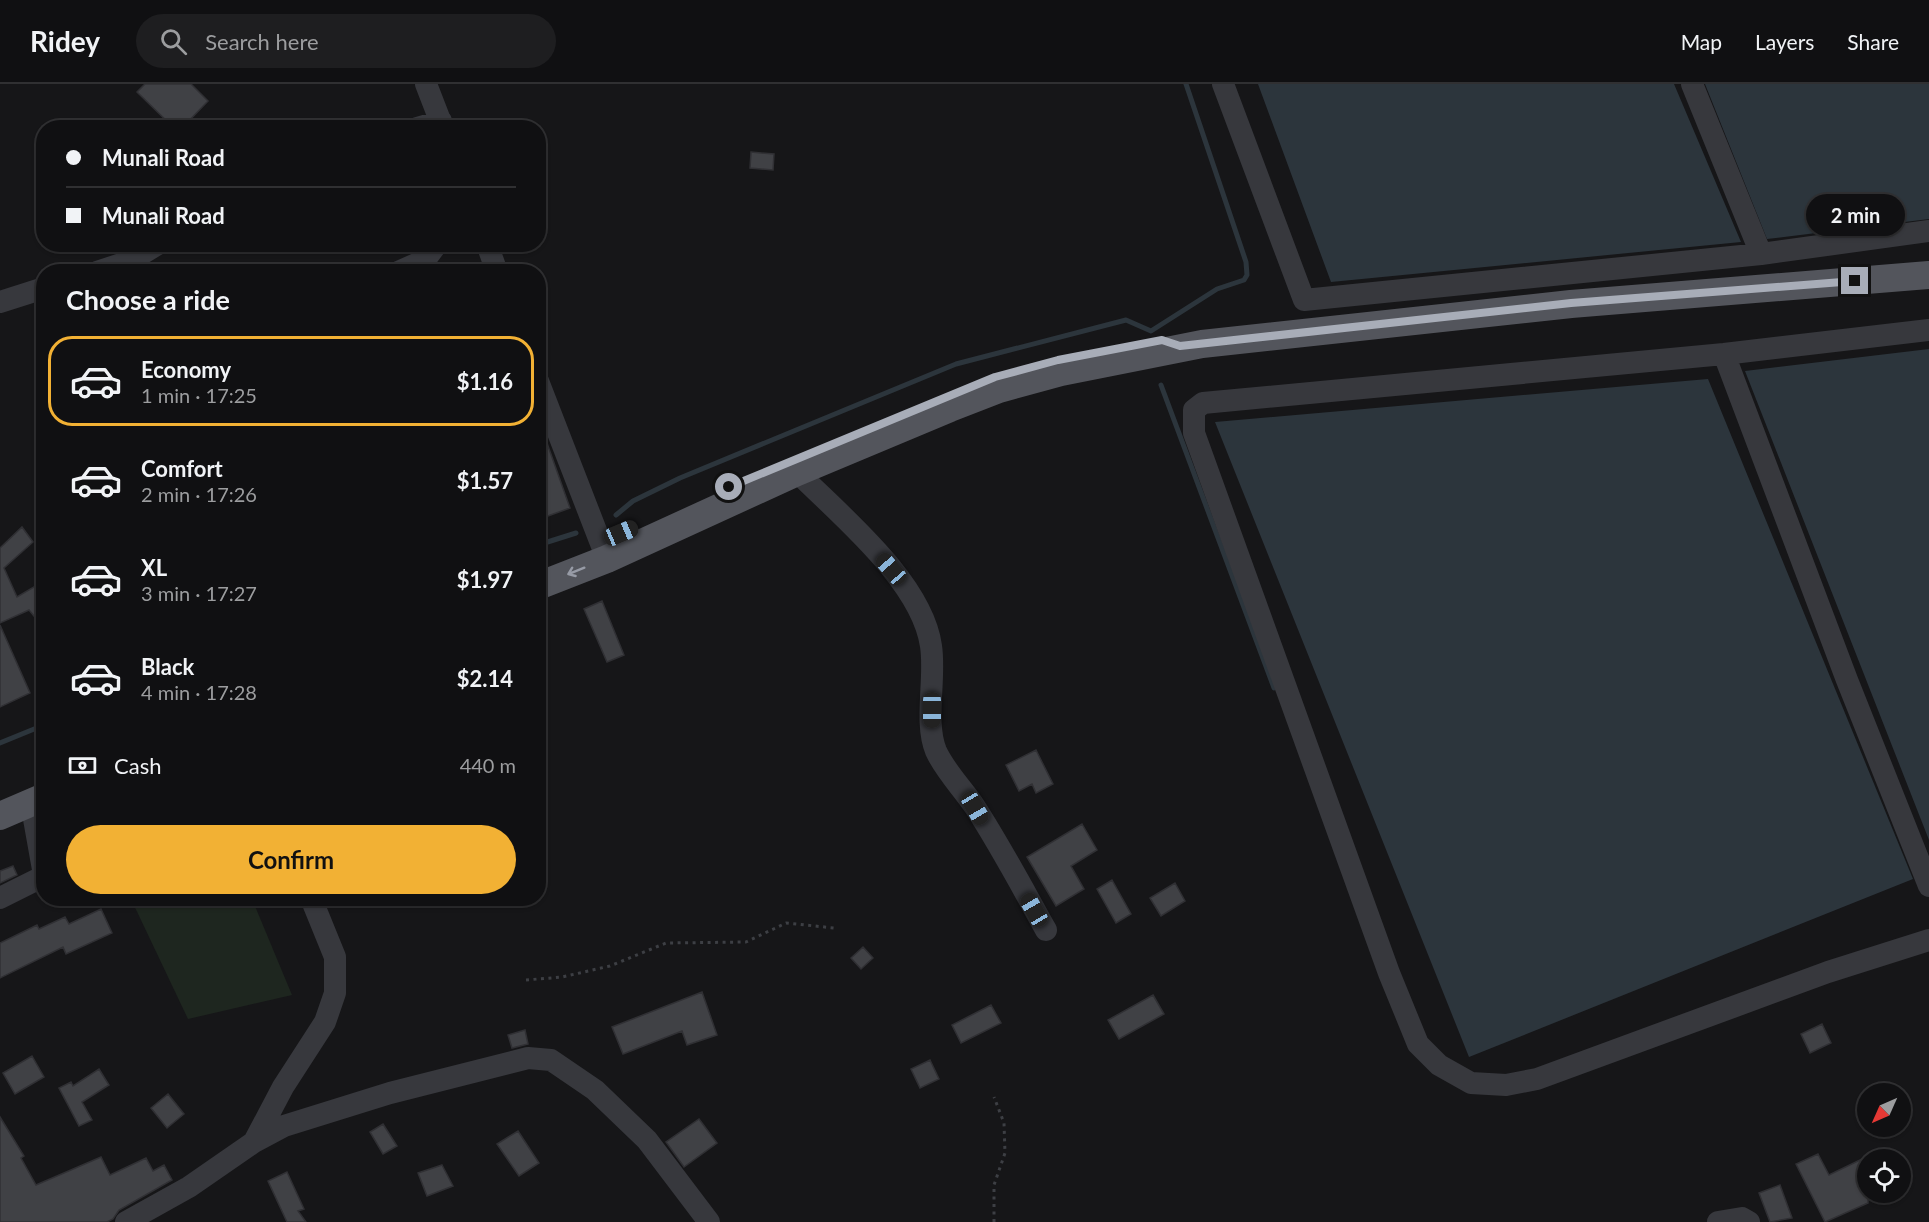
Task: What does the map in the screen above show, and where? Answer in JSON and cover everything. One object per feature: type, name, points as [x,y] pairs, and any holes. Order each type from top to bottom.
[{"type":"main road","points":[[546,564],[603,550],[999,389],[1061,372],[1165,352],[1180,346],[1571,303],[1929,275]]},
{"type":"main road","points":[[546,582],[603,550],[995,377],[1058,360],[1162,340],[1180,346]]},
{"type":"main road","points":[[0,796],[36,780]]},
{"type":"main road","points":[[0,816],[36,799]]},
{"type":"street","points":[[426,84],[440,120]]},
{"type":"street","points":[[1222,84],[1304,300],[1761,254],[1929,231]]},
{"type":"street","points":[[1692,84],[1761,254]]},
{"type":"street","points":[[121,264],[145,252]]},
{"type":"street","points":[[0,302],[36,291]]},
{"type":"street","points":[[1929,330],[1724,354],[1203,403],[1194,410],[1194,433],[1393,983],[1418,1044],[1438,1065],[1471,1083],[1506,1085],[1537,1079],[1828,972],[1929,940]]},
{"type":"street","points":[[1724,354],[1838,658],[1929,886]]},
{"type":"street","points":[[546,402],[603,550]]},
{"type":"street","points":[[797,472],[867,542],[914,597],[929,630],[933,654],[932,728],[936,750],[975,808],[1046,930]]},
{"type":"street","points":[[0,898],[36,879]]},
{"type":"street","points":[[254,1142],[283,1087],[325,1022],[334,993],[335,957],[314,906]]},
{"type":"street","points":[[126,1222],[189,1187],[254,1142],[284,1126],[390,1093],[528,1058],[542,1057],[566,1069],[595,1090],[647,1140],[709,1222]]},
{"type":"street","points":[[1718,1222],[1742,1218],[1749,1222]]},
{"type":"path","points":[[526,981],[562,977],[609,966],[666,943],[746,942],[786,923],[834,928]]},
{"type":"path","points":[[994,1097],[1004,1123],[1005,1153],[994,1185],[994,1222]]},
{"type":"shaded area","points":[[1258,84],[1674,84],[1741,242],[1331,282]]},
{"type":"shaded area","points":[[1705,84],[1929,84],[1929,219],[1767,239]]},
{"type":"shaded area","points":[[1929,349],[1929,840],[1745,371]]},
{"type":"shaded area","points":[[1708,379],[1913,879],[1469,1057],[1215,422]]},
{"type":"shaded area","points":[[134,906],[255,906],[292,995],[188,1019]]},
{"type":"building","points":[[145,84],[191,84],[208,101],[190,120],[166,120],[137,92]]},
{"type":"building","points":[[751,152],[774,154],[773,170],[750,168]]},
{"type":"building","points":[[546,440],[570,508],[546,517]]},
{"type":"building","points":[[22,527],[33,542],[4,568],[17,597],[36,586],[36,615],[34,616],[29,610],[0,623],[0,548]]},
{"type":"building","points":[[602,601],[624,655],[607,662],[584,609]]},
{"type":"building","points":[[0,625],[30,693],[0,707]]},
{"type":"building","points":[[1036,750],[1053,784],[1036,793],[1032,784],[1019,791],[1006,765]]},
{"type":"building","points":[[1082,824],[1097,850],[1071,866],[1084,889],[1056,906],[1027,857]]},
{"type":"building","points":[[13,866],[17,875],[0,883],[0,871]]},
{"type":"building","points":[[1112,880],[1131,914],[1116,923],[1097,889]]},
{"type":"building","points":[[1175,883],[1185,901],[1161,916],[1150,898]]},
{"type":"building","points":[[101,909],[112,933],[66,954],[63,947],[0,978],[0,943],[37,925],[39,929],[65,917],[69,924]]},
{"type":"building","points":[[863,947],[873,958],[861,969],[851,958]]},
{"type":"building","points":[[702,992],[717,1035],[687,1045],[682,1031],[623,1054],[612,1027]]},
{"type":"building","points":[[1153,995],[1164,1014],[1119,1039],[1108,1020]]},
{"type":"building","points":[[991,1005],[1001,1023],[961,1043],[952,1025]]},
{"type":"building","points":[[1822,1024],[1831,1043],[1810,1053],[1801,1034]]},
{"type":"building","points":[[525,1030],[528,1044],[512,1048],[508,1035]]},
{"type":"building","points":[[32,1056],[44,1077],[15,1094],[3,1073]]},
{"type":"building","points":[[930,1060],[939,1079],[920,1088],[911,1069]]},
{"type":"building","points":[[99,1069],[109,1085],[82,1102],[92,1120],[79,1126],[59,1088],[71,1082],[73,1086]]},
{"type":"building","points":[[168,1094],[184,1114],[167,1128],[151,1108]]},
{"type":"building","points":[[0,1117],[24,1156],[21,1158],[36,1185],[101,1157],[110,1175],[146,1158],[153,1171],[164,1165],[172,1180],[119,1210],[113,1219],[107,1222],[0,1222]]},
{"type":"building","points":[[699,1119],[717,1143],[684,1167],[666,1142]]},
{"type":"building","points":[[383,1124],[397,1146],[383,1154],[370,1132]]},
{"type":"building","points":[[518,1131],[539,1163],[519,1176],[497,1144]]},
{"type":"building","points":[[1818,1154],[1829,1175],[1857,1161],[1857,1203],[1868,1203],[1825,1222],[1796,1164]]},
{"type":"building","points":[[442,1165],[453,1186],[427,1196],[418,1173]]},
{"type":"building","points":[[287,1172],[304,1209],[298,1211],[306,1222],[287,1222],[268,1181]]},
{"type":"building","points":[[1780,1185],[1792,1218],[1770,1222],[1759,1193]]},
{"type":"waterway","points":[[616,515],[633,501],[680,478],[956,364],[1126,320],[1151,331],[1217,289],[1244,280],[1247,275],[1246,262],[1186,84]]},
{"type":"waterway","points":[[1161,385],[1274,688]]},
{"type":"waterway","points":[[546,542],[576,533]]},
{"type":"waterway","points":[[0,743],[36,728]]},
{"type":"route","points":[[729,487],[995,377],[1058,360],[1162,340],[1180,346],[1571,303],[1855,281]]}]
